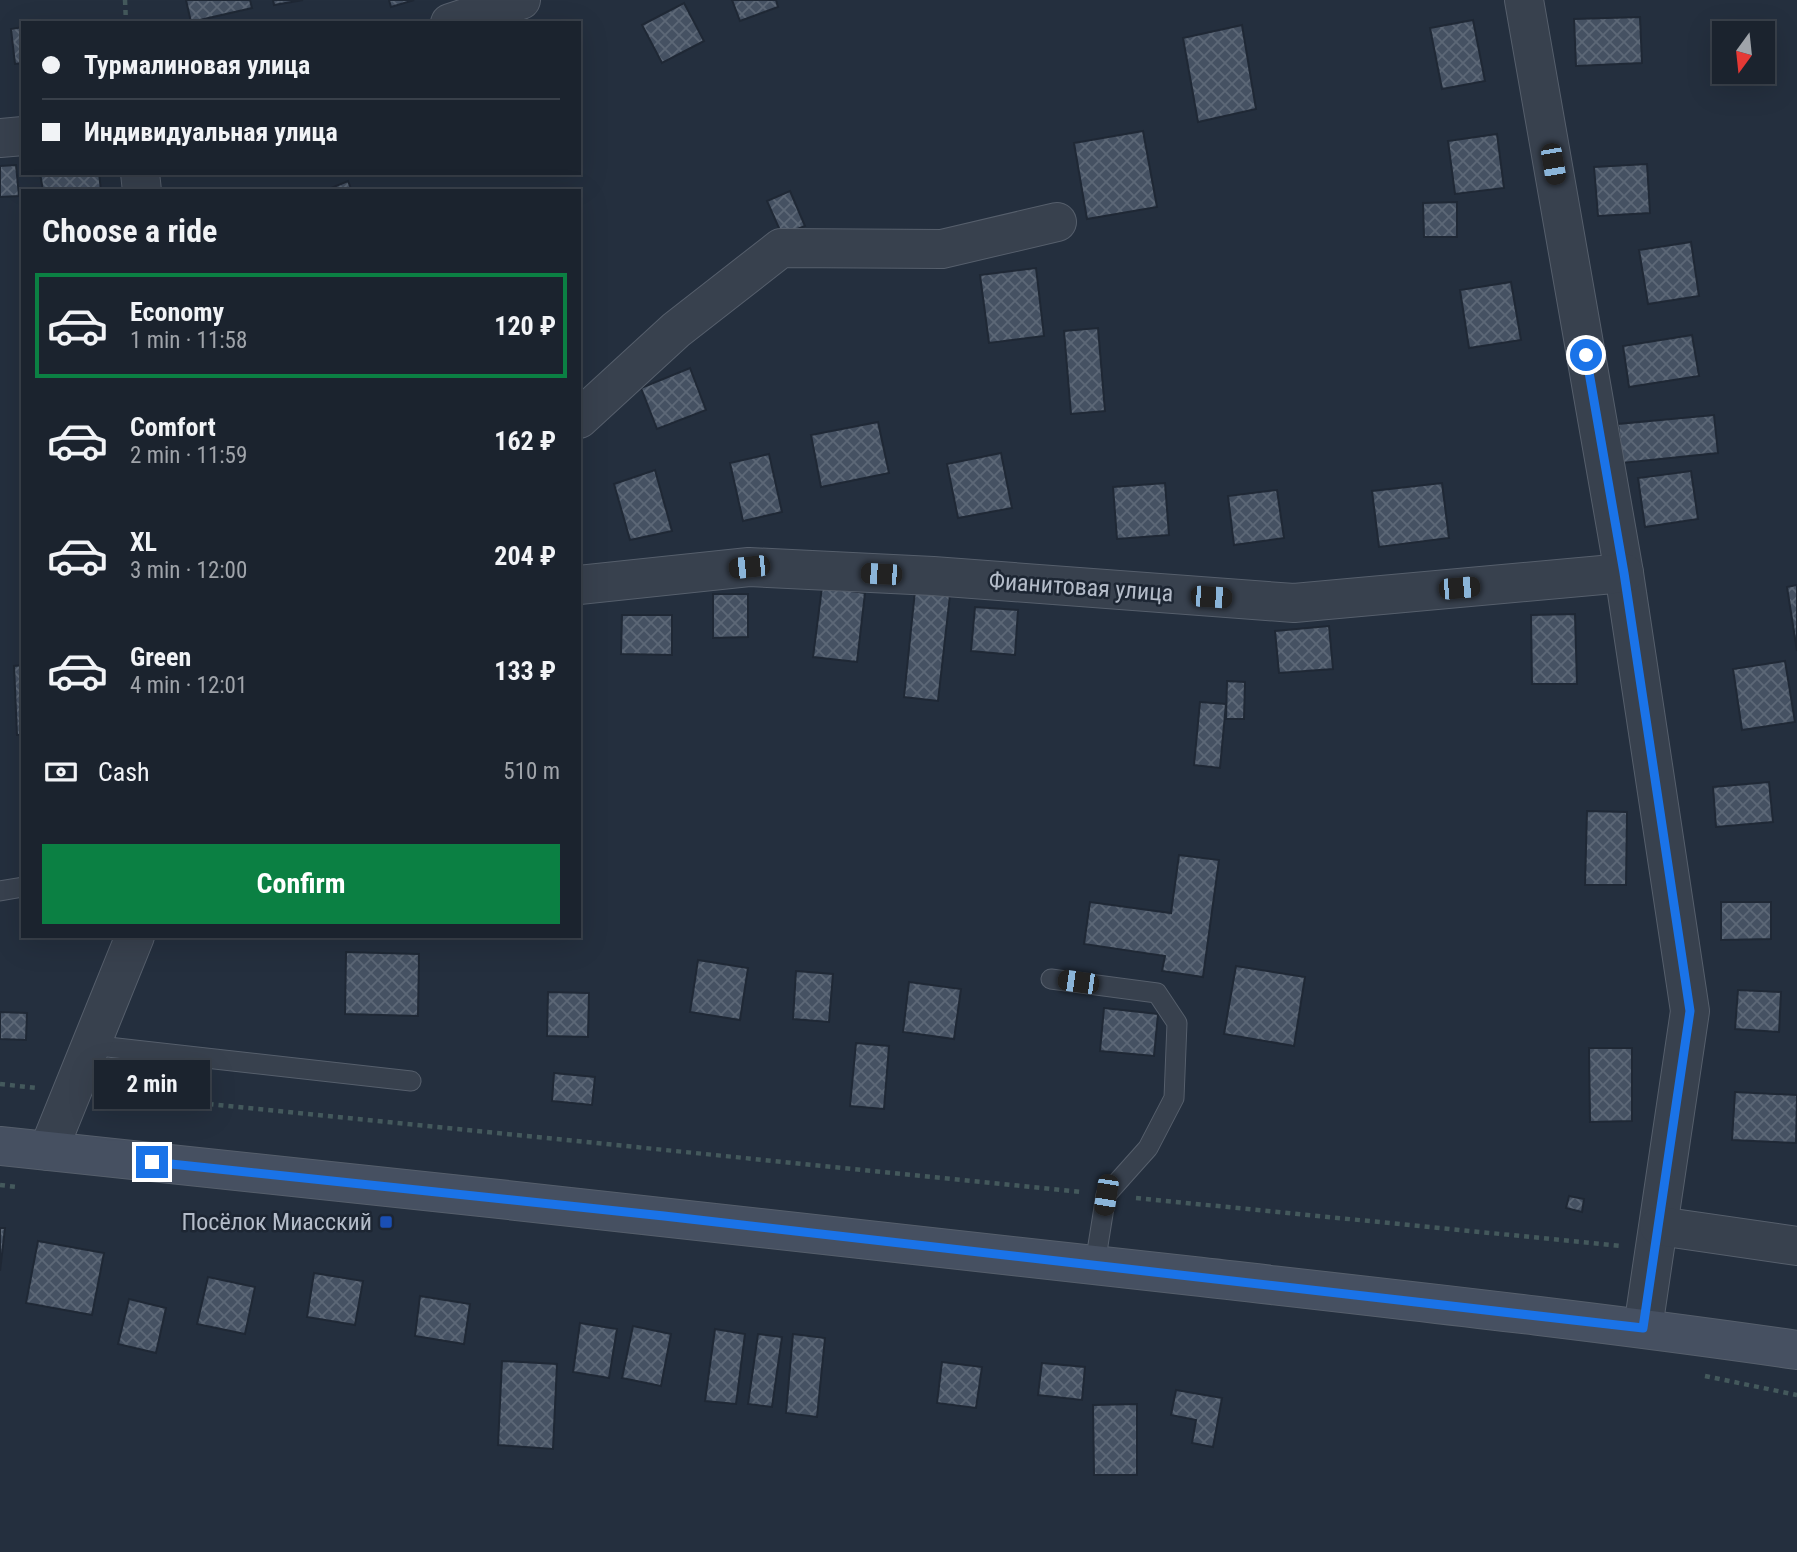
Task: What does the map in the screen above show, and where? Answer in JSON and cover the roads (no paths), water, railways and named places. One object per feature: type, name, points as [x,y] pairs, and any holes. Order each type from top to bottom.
[{"type":"main road","points":[[0,1146],[1095,1264],[1643,1328],[1797,1350]]},
{"type":"street","points":[[456,21],[521,0]]},
{"type":"street","points":[[1524,0],[1624,573],[1690,1011],[1643,1328]]},
{"type":"street","points":[[0,138],[21,136]]},
{"type":"street","points":[[581,417],[676,330],[781,248],[942,249],[1057,222]]},
{"type":"street","name":"Фианитовая улица","points":[[581,585],[749,567],[933,576],[1294,603],[1624,573]]},
{"type":"street","points":[[48,1151],[134,938]]},
{"type":"street","points":[[1657,1238],[1797,1246]]},
{"type":"lane","points":[[0,891],[21,887]]},
{"type":"lane","points":[[1051,979],[1157,993],[1177,1023],[1174,1098],[1148,1148],[1106,1195],[1095,1264]]},
{"type":"lane","points":[[90,1045],[411,1081]]},
{"type":"place","name":"Посёлок Миасский","points":[[386,1222]]}]
